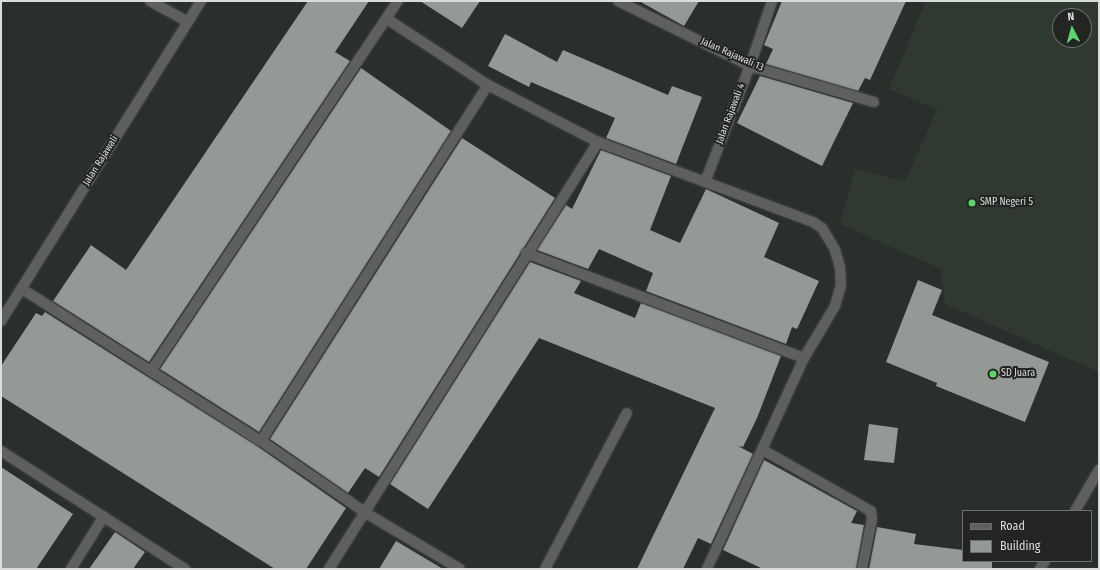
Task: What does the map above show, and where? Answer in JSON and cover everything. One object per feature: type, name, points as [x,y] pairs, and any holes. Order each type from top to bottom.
[{"type":"street","points":[[150,1],[188,22]]},
{"type":"street","name":"Jalan Rajawali","points":[[1,321],[201,1]]},
{"type":"street","points":[[151,371],[398,1]]},
{"type":"street","name":"Jalan Rajawali 13","points":[[618,1],[750,66],[874,102]]},
{"type":"street","name":"Jalan Rajawali 4","points":[[705,182],[750,66],[772,1]]},
{"type":"street","points":[[387,19],[488,84],[598,142],[813,222],[828,236],[840,267],[841,285],[835,306],[804,358],[707,569]]},
{"type":"street","points":[[261,441],[488,84]]},
{"type":"street","points":[[329,569],[366,513],[526,253],[598,142]]},
{"type":"street","points":[[526,253],[804,358]]},
{"type":"street","points":[[22,289],[261,441],[366,513],[460,569]]},
{"type":"street","points":[[545,569],[627,413]]},
{"type":"street","points":[[763,450],[871,511],[872,519],[862,569]]},
{"type":"street","points":[[1,451],[185,569]]},
{"type":"street","points":[[1076,510],[1099,470]]},
{"type":"street","points":[[71,569],[104,516]]},
{"type":"shaded area","name":"SMP Negeri 5","points":[[926,1],[1099,1],[1099,372],[945,304],[941,269],[840,224],[855,169],[905,182],[937,109],[889,89]]},
{"type":"building","points":[[308,1],[369,1],[335,52],[350,61],[149,362],[53,301],[91,245],[126,270]]},
{"type":"building","points":[[420,1],[480,1],[462,28]]},
{"type":"building","points":[[639,1],[699,1],[684,26]]},
{"type":"building","points":[[782,1],[906,1],[870,80],[865,78],[858,91],[766,64],[773,49],[764,45]]},
{"type":"building","points":[[505,34],[557,62],[563,50],[668,95],[672,86],[702,97],[676,164],[606,138],[615,118],[531,82],[529,87],[488,66]]},
{"type":"building","points":[[361,68],[451,131],[259,432],[160,369]]},
{"type":"building","points":[[760,76],[853,103],[822,166],[737,123]]},
{"type":"building","points":[[462,138],[555,198],[379,477],[365,468],[348,493],[270,439]]},
{"type":"building","points":[[601,150],[671,176],[650,230],[680,243],[706,189],[779,223],[764,257],[819,281],[797,329],[792,327],[786,344],[646,291],[653,273],[599,249],[588,269],[537,250],[566,205],[572,209]]},
{"type":"building","points":[[530,262],[581,281],[574,293],[635,318],[641,303],[781,356],[757,418],[743,447],[738,446],[753,454],[711,544],[698,538],[683,569],[637,569],[715,408],[539,338],[428,509],[390,484]]},
{"type":"building","points":[[918,280],[942,290],[932,315],[1049,362],[1025,422],[936,386],[937,383],[886,362]]},
{"type":"building","points":[[45,312],[257,446],[346,508],[306,569],[275,569],[1,396],[1,366],[36,313],[42,316]]},
{"type":"building","points":[[869,424],[898,428],[894,463],[864,460]]},
{"type":"building","points":[[764,460],[857,511],[851,523],[864,525],[856,569],[763,569],[723,550]]},
{"type":"building","points":[[1,467],[73,514],[36,569],[1,569]]},
{"type":"building","points":[[877,527],[916,534],[914,544],[962,550],[962,562],[992,562],[992,569],[869,569]]},
{"type":"building","points":[[115,532],[145,552],[133,569],[89,569]]},
{"type":"building","points":[[396,541],[443,569],[379,569]]},
{"type":"place","name":"SMP Negeri 5","points":[[972,203]]},
{"type":"place","name":"SD Juara","points":[[993,374]]}]
